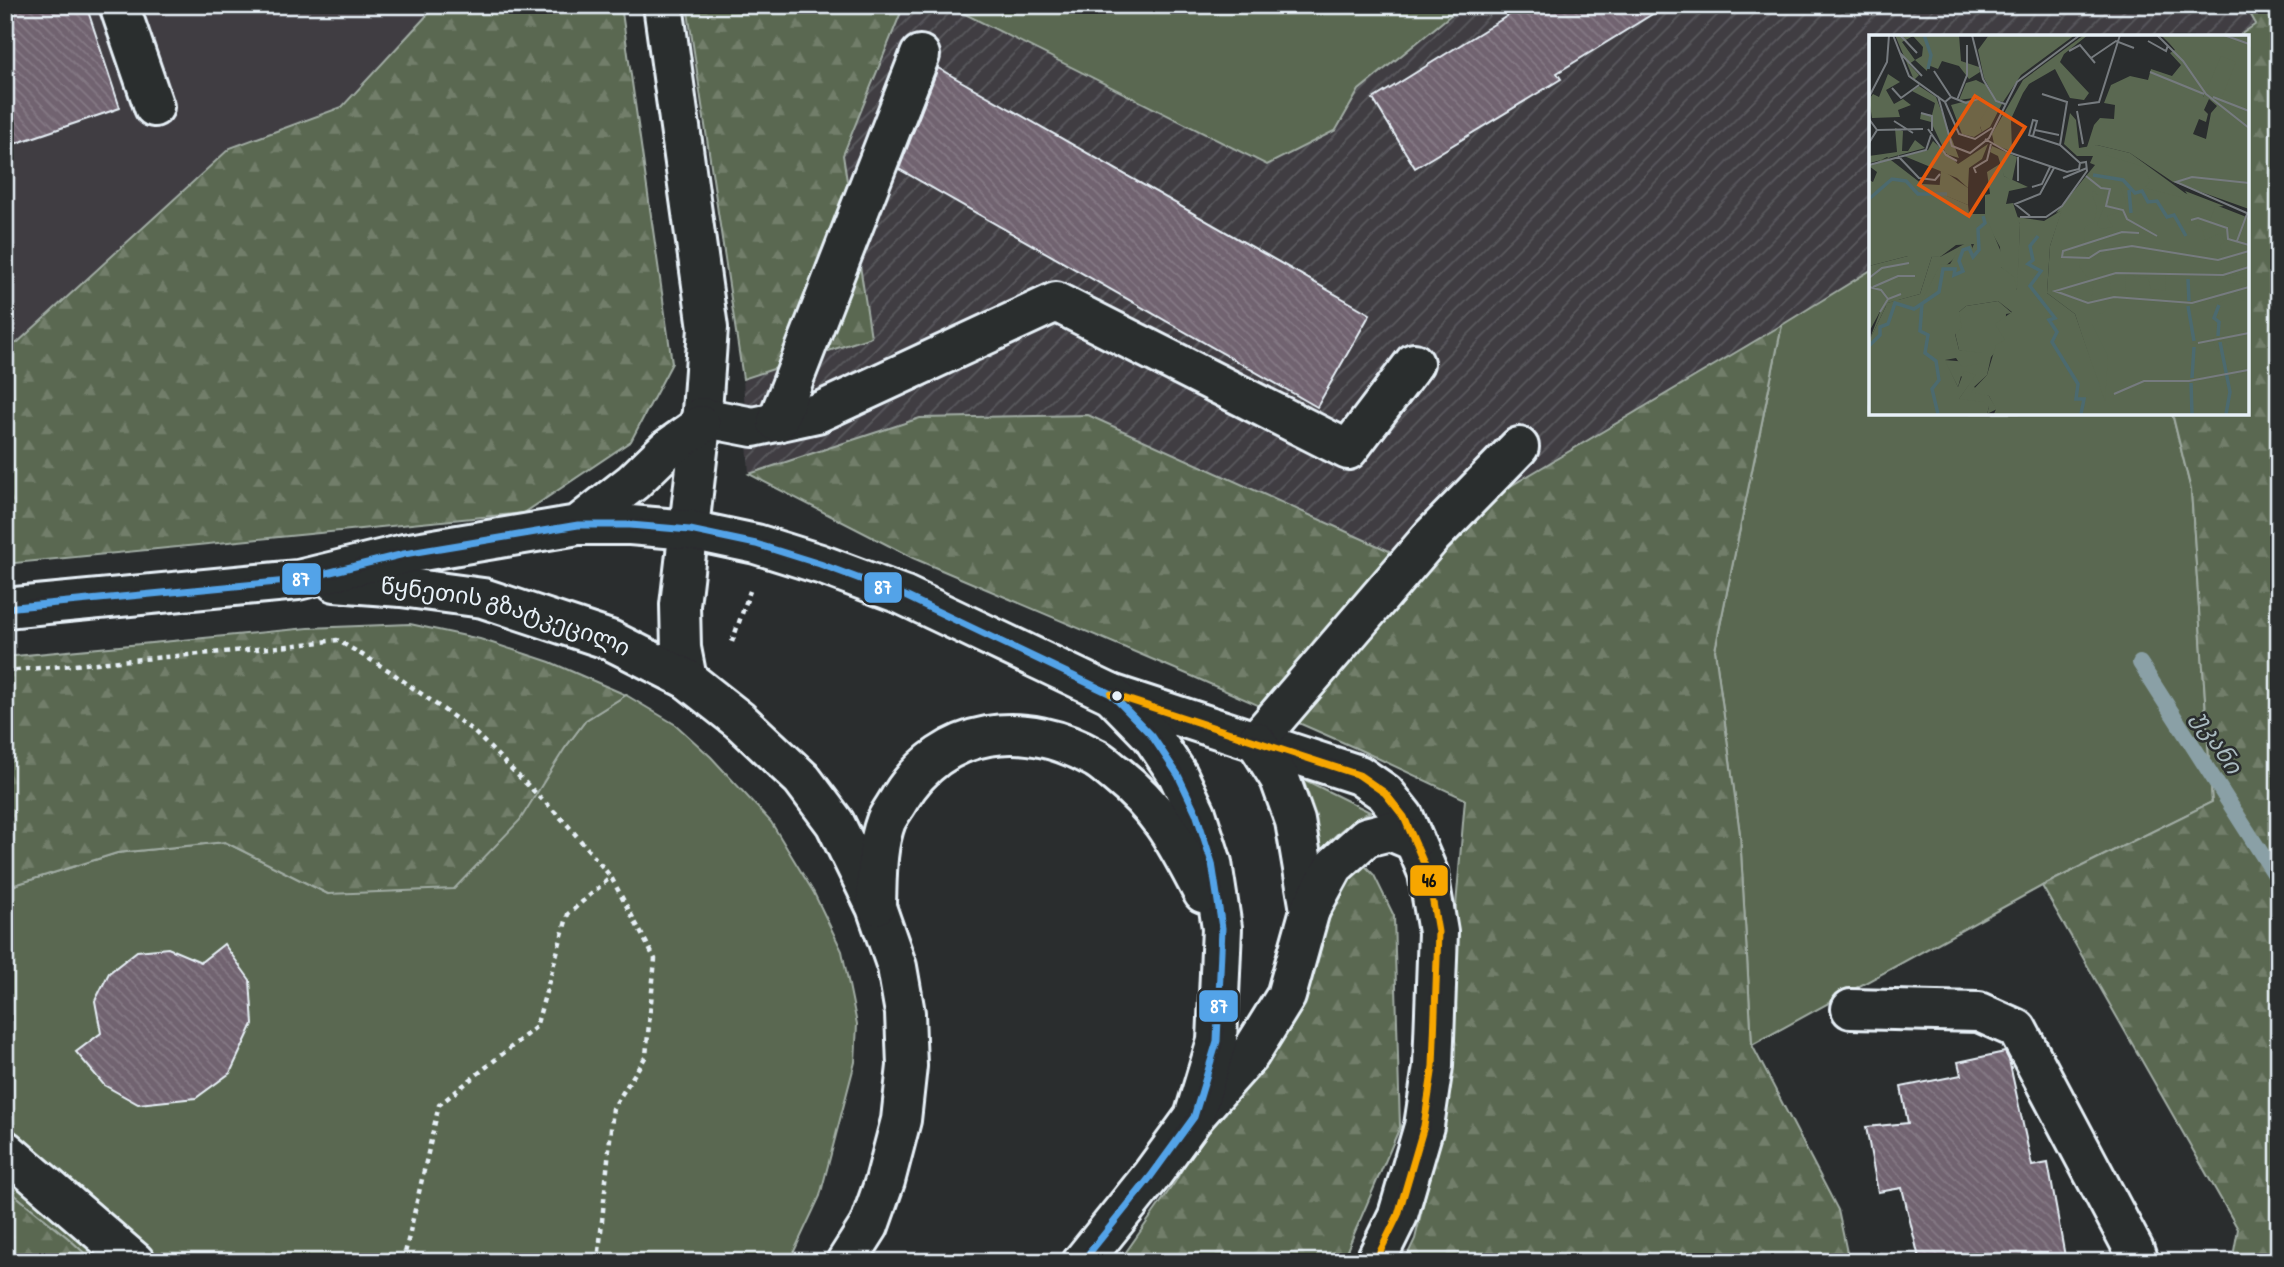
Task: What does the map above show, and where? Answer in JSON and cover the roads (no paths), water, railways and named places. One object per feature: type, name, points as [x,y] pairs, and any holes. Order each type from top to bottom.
[{"type":"main road","points":[[119,5],[154,107]]},
{"type":"main road","points":[[663,5],[708,328],[690,530],[680,605],[681,648],[687,679]]},
{"type":"main road","points":[[777,422],[920,55]]},
{"type":"main road","points":[[578,525],[634,482],[701,421],[753,427],[817,413],[1056,302],[1348,450],[1414,363]]},
{"type":"main road","points":[[1256,741],[1432,536],[1519,447]]},
{"type":"main road","name":"წყნეთის გზატკეცილი","points":[[298,580],[404,554],[578,525],[630,524],[690,530],[756,544],[903,595],[1111,694],[1152,736],[1178,775],[1196,813],[1212,863],[1222,928],[1217,1041],[1194,1117],[1082,1262]]},
{"type":"main road","points":[[5,608],[298,580]]},
{"type":"main road","name":"წყნეთის გზატკეცილი","points":[[298,580],[401,587],[483,598],[610,640],[687,679],[739,720],[802,779],[835,823],[876,907],[897,967],[905,1013],[907,1066],[901,1120],[870,1244],[846,1262]]},
{"type":"main road","points":[[1111,694],[1359,775],[1385,793],[1404,817],[1428,873],[1438,932],[1433,1066],[1424,1126],[1398,1215],[1375,1262]]},
{"type":"main road","points":[[876,907],[877,857],[887,820],[906,789],[924,766],[949,749],[978,737],[1010,733],[1046,737],[1096,758],[1139,793],[1169,828],[1222,928]]},
{"type":"main road","points":[[1256,741],[1280,779],[1295,821],[1310,910]]},
{"type":"main road","points":[[1194,1117],[1250,1054],[1286,996],[1310,910],[1334,866],[1366,837],[1390,831],[1414,841]]},
{"type":"main road","points":[[1851,1009],[1979,1012],[2018,1029],[2138,1262]]},
{"type":"main road","points":[[5,1150],[135,1262]]},
{"type":"waterway","name":"უკანი","points":[[2140,663],[2279,881]]}]
